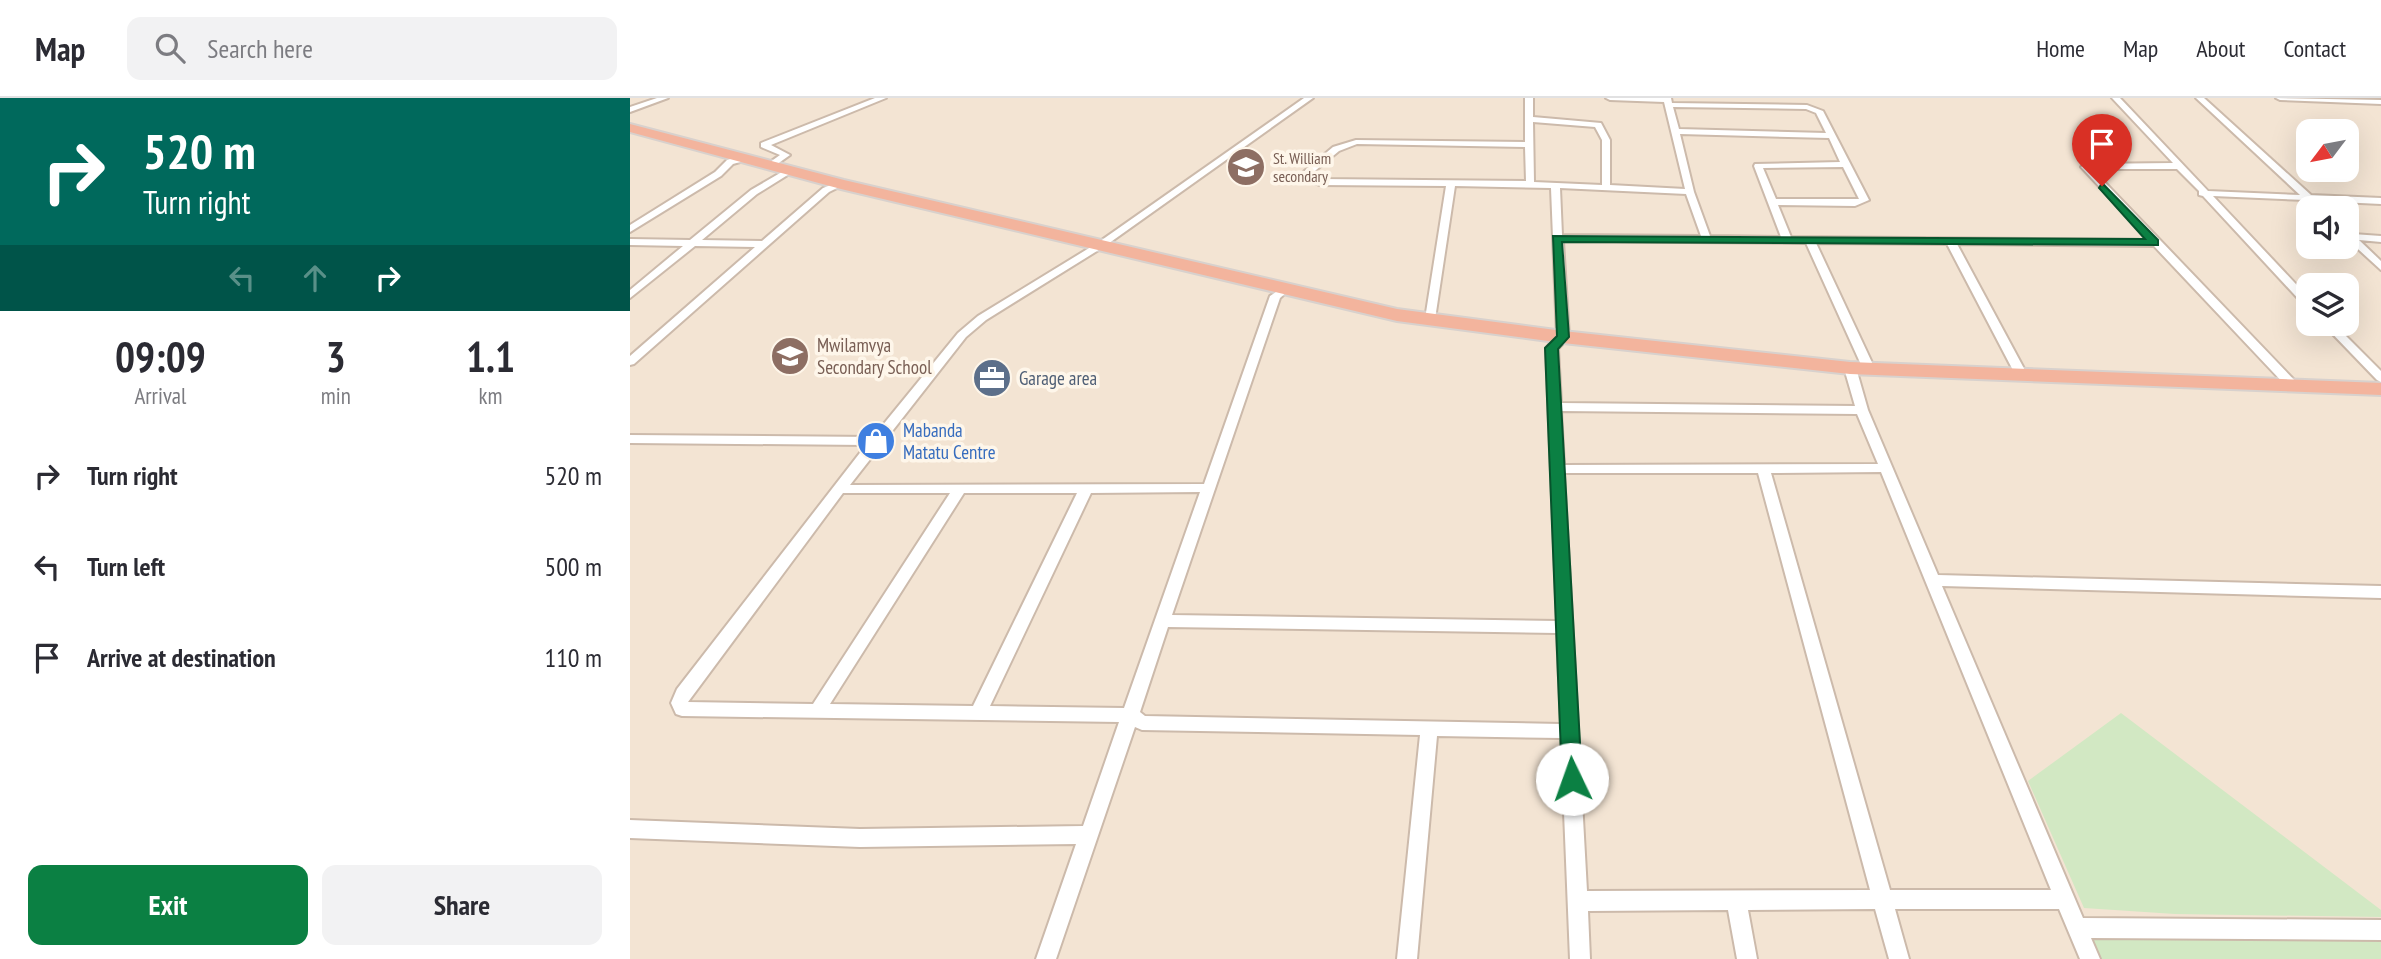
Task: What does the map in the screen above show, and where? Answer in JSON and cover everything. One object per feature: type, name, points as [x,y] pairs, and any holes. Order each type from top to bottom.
[{"type":"highway","points":[[630,128],[841,184],[1285,289],[1430,319],[1563,337],[1859,368],[2381,389]]},
{"type":"street","points":[[630,110],[664,98]]},
{"type":"street","points":[[770,165],[786,155],[764,145],[882,98]]},
{"type":"street","points":[[1310,98],[1102,244],[982,318],[962,335],[839,489],[683,694],[679,703],[682,709],[1131,715],[1142,723],[1570,731]]},
{"type":"street","points":[[1529,98],[1530,184]]},
{"type":"street","points":[[1610,98],[1807,107],[1819,111],[1864,200],[1773,202]]},
{"type":"street","points":[[2116,98],[2296,291]]},
{"type":"street","points":[[2200,98],[2307,196]]},
{"type":"street","points":[[2280,98],[2381,102]]},
{"type":"street","points":[[1667,101],[1690,191],[1706,237]]},
{"type":"street","points":[[1529,119],[1598,125],[1606,139],[1606,189]]},
{"type":"street","points":[[1675,131],[1831,136]]},
{"type":"street","points":[[1529,145],[1356,142],[1336,149],[1304,176],[1320,182],[1530,184],[1690,191]]},
{"type":"street","points":[[630,229],[722,171],[730,162],[744,158]]},
{"type":"street","points":[[1787,239],[1758,166],[1845,164]]},
{"type":"street","points":[[2178,166],[2085,167],[2154,243],[2293,386]]},
{"type":"street","points":[[630,295],[754,192],[790,171]]},
{"type":"street","points":[[1430,319],[1451,183]]},
{"type":"street","points":[[630,362],[826,190],[841,184]]},
{"type":"street","points":[[1555,186],[1563,337],[1552,348],[1580,959]]},
{"type":"street","points":[[2202,193],[2296,197]]},
{"type":"street","points":[[2359,200],[2381,201]]},
{"type":"street","points":[[1557,238],[1706,237],[2154,243]]},
{"type":"street","points":[[2359,237],[2381,239]]},
{"type":"street","points":[[1809,239],[1859,368],[1862,410],[2090,959]]},
{"type":"street","points":[[1950,241],[2022,376]]},
{"type":"street","points":[[630,242],[764,244]]},
{"type":"street","points":[[2359,246],[2381,267]]},
{"type":"street","points":[[1046,959],[1275,296],[1285,289]]},
{"type":"street","points":[[2340,336],[2381,378]]},
{"type":"street","points":[[1555,407],[1862,410]]},
{"type":"street","points":[[630,439],[876,441]]},
{"type":"street","points":[[1763,468],[1899,959]]},
{"type":"street","points":[[1558,469],[1886,468]]},
{"type":"street","points":[[839,489],[1210,488]]},
{"type":"street","points":[[817,711],[960,489]]},
{"type":"street","points":[[978,713],[1086,489]]},
{"type":"street","points":[[1933,580],[2381,592]]},
{"type":"street","points":[[1164,621],[1565,627]]},
{"type":"street","points":[[1407,959],[1429,728]]},
{"type":"street","points":[[630,829],[860,838],[1089,835]]},
{"type":"street","points":[[1736,900],[1746,959]]},
{"type":"street","points":[[1577,901],[2065,900]]},
{"type":"street","points":[[2077,928],[2381,930]]},
{"type":"shaded area","points":[[630,98],[2381,98],[2381,959],[630,959]]},
{"type":"green space","points":[[2121,713],[2381,910],[2381,917],[2175,914],[2084,908],[2028,781]]},
{"type":"green space","points":[[2088,935],[2381,940],[2381,959],[2098,959]]},
{"type":"place","name":"St. William secondary","points":[[1246,167]]},
{"type":"place","name":"Mwilamvya Secondary School","points":[[790,356]]},
{"type":"place","name":"Garage area","points":[[992,378]]},
{"type":"place","name":"Mabanda Matatu Centre","points":[[876,441]]},
{"type":"route","points":[[1572,779],[1552,348],[1563,337],[1557,238],[1706,237],[2154,243],[2102,186]]}]
